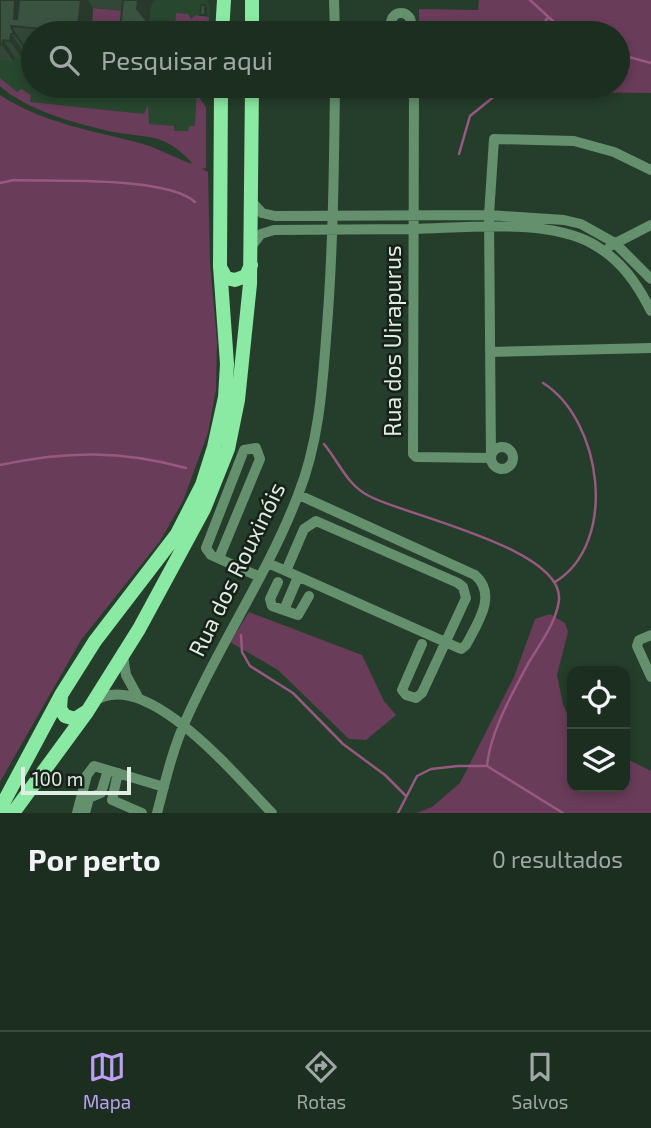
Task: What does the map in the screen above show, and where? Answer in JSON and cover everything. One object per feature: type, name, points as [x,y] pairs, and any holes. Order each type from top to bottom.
[{"type":"main road","points":[[224,21],[225,0]]},
{"type":"main road","points":[[251,21],[253,0]]},
{"type":"main road","points":[[0,809],[61,695],[106,626],[177,534],[202,485],[214,447],[227,380],[219,266],[221,98]]},
{"type":"main road","points":[[13,813],[90,707],[127,650],[200,518],[228,449],[238,400],[251,265],[252,98]]},
{"type":"main road","points":[[219,266],[225,276],[236,281],[246,276],[251,265]]},
{"type":"main road","points":[[106,626],[118,620],[128,624],[133,633],[127,650]]},
{"type":"main road","points":[[61,695],[60,709],[65,716],[79,718],[90,707]]},
{"type":"street","points":[[334,0],[335,21]]},
{"type":"street","name":"Rua dos Rouxinóis","points":[[157,813],[184,724],[268,563],[299,495],[311,455],[321,399],[334,230],[335,98]]},
{"type":"street","name":"Rua dos Uirapurus","points":[[414,98],[413,454],[421,459],[491,458],[489,215],[492,145],[496,138],[574,141],[614,152],[651,170]]},
{"type":"street","points":[[251,201],[259,211],[270,216],[489,215],[564,220],[581,224],[615,243],[651,279]]},
{"type":"street","points":[[601,250],[651,225]]},
{"type":"street","points":[[251,247],[258,236],[271,230],[490,227],[558,233],[578,237],[601,250],[637,284],[651,311]]},
{"type":"street","points":[[490,352],[651,348]]},
{"type":"street","points":[[219,558],[260,459],[256,448],[244,450],[229,496],[208,543],[208,553],[260,577]]},
{"type":"street","points":[[268,563],[461,649],[466,645],[486,600],[480,580],[448,561],[299,495]]},
{"type":"street","points":[[286,571],[307,525],[316,521],[463,587],[466,597],[422,693],[416,698],[406,695],[402,690],[422,644]]},
{"type":"street","points":[[284,610],[298,577]]},
{"type":"street","points":[[278,582],[270,603],[284,610],[301,614],[309,596]]},
{"type":"street","points":[[651,635],[639,640],[638,646],[651,677]]},
{"type":"street","points":[[127,650],[125,675],[138,697]]},
{"type":"street","points":[[90,707],[108,696],[138,697],[184,724],[272,813]]},
{"type":"street","points":[[77,813],[91,768],[113,771],[164,787]]},
{"type":"street","points":[[113,771],[112,798],[125,809],[142,813]]},
{"type":"street","points":[[85,813],[89,798],[101,793],[113,771]]},
{"type":"shaded area","points":[[0,0],[207,0],[210,7],[209,21],[21,21],[21,98],[200,98],[206,107],[206,168],[196,168],[178,148],[160,138],[107,131],[33,106],[7,93],[0,86]]},
{"type":"shaded area","points":[[479,0],[651,0],[651,93],[630,93],[630,21],[419,21],[419,9],[478,10]]},
{"type":"shaded area","points":[[93,8],[135,12],[134,21],[92,21]]},
{"type":"shaded area","points":[[176,13],[188,14],[191,19],[196,15],[209,17],[209,21],[175,21]]},
{"type":"shaded area","points":[[0,78],[17,92],[21,89],[21,98],[31,98],[30,102],[144,114],[148,105],[149,124],[174,126],[174,131],[188,131],[189,126],[195,126],[196,98],[200,98],[206,107],[206,168],[202,169],[208,172],[210,264],[217,341],[216,390],[208,433],[183,501],[160,541],[81,640],[0,782],[0,95],[33,113],[143,144],[193,164],[172,145],[162,140],[119,133],[64,119],[23,102],[0,86]]},
{"type":"shaded area","points":[[249,612],[362,655],[384,701],[396,715],[366,740],[349,739],[278,670],[230,642]]},
{"type":"shaded area","points":[[550,614],[565,623],[568,632],[557,675],[567,714],[567,792],[630,792],[630,760],[651,771],[651,813],[416,813],[432,807],[460,783],[514,677],[535,619]]},
{"type":"building","points":[[0,0],[15,0],[14,19],[17,19],[19,0],[81,0],[78,21],[21,21],[21,27],[11,26],[14,34],[11,34],[10,41],[3,40],[0,45]]},
{"type":"building","points":[[123,0],[138,0],[137,9],[147,21],[121,21]]},
{"type":"building","points":[[201,5],[205,5],[205,15],[200,15]]},
{"type":"waterway","points":[[530,0],[553,21]]},
{"type":"waterway","points":[[546,21],[548,17]]},
{"type":"waterway","points":[[630,57],[651,63]]},
{"type":"waterway","points":[[459,154],[470,116],[492,98]]},
{"type":"waterway","points":[[0,183],[14,180],[136,184],[181,194],[195,202]]},
{"type":"waterway","points":[[543,383],[563,401],[579,424],[590,452],[595,482],[595,512],[588,540],[575,564],[555,582]]},
{"type":"waterway","points":[[324,444],[355,486],[369,496],[510,549],[536,564],[554,581],[559,600],[555,617],[503,712],[487,766]]},
{"type":"waterway","points":[[0,465],[48,457],[93,454],[139,458],[186,468]]},
{"type":"waterway","points":[[241,635],[242,652],[250,666],[293,693],[343,744],[385,775],[406,796]]},
{"type":"waterway","points":[[398,813],[417,776],[431,769],[458,766],[487,766],[563,813]]}]
